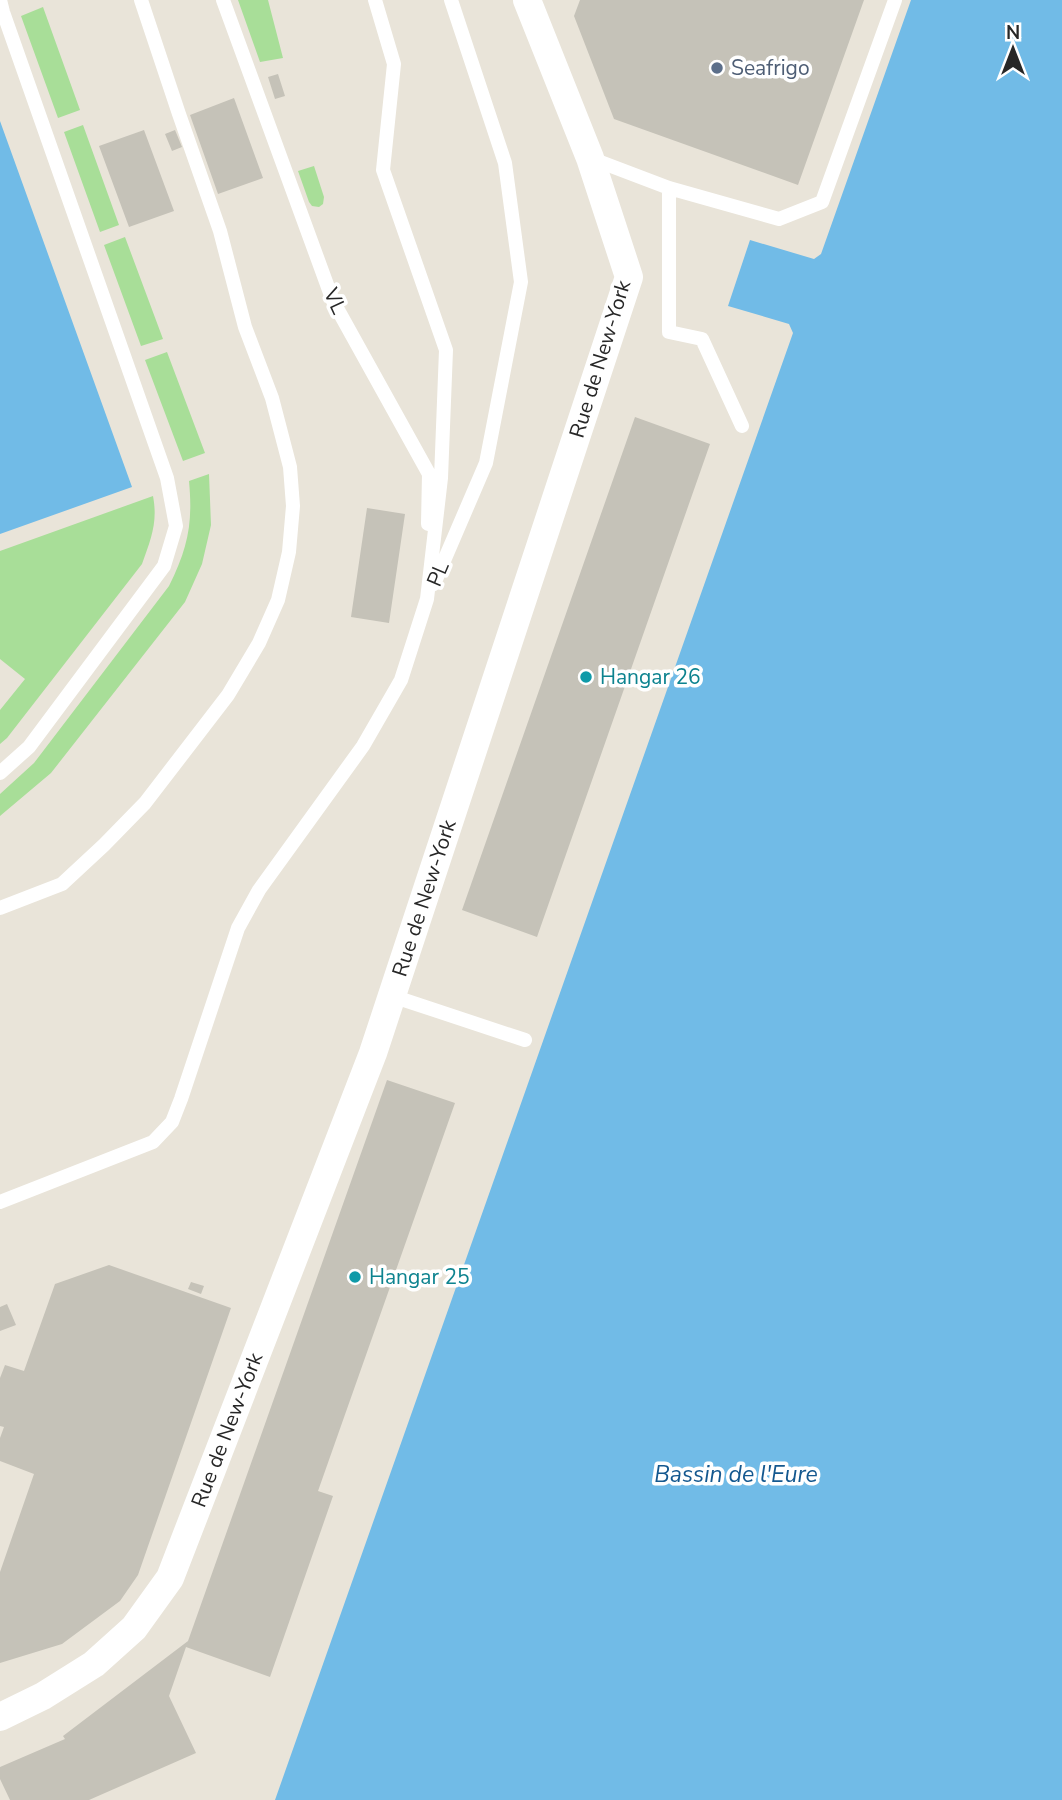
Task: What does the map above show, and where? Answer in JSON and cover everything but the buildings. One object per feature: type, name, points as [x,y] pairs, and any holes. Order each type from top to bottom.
[{"type":"street","name":"Rue de New-York","points":[[0,1717],[43,1696],[94,1664],[134,1628],[170,1578],[373,1053],[629,277],[590,158],[527,0]]},
{"type":"lane","points":[[0,773],[29,747],[164,566],[176,526],[167,478],[1,0]]},
{"type":"lane","points":[[0,908],[62,884],[145,803],[228,695],[259,643],[278,600],[289,552],[293,506],[290,467],[272,398],[245,327],[220,232],[141,0]]},
{"type":"lane","name":"VL","points":[[223,0],[333,301],[429,474],[428,599]]},
{"type":"lane","name":"PL","points":[[375,0],[394,64],[383,170],[446,350],[441,478],[428,599]]},
{"type":"lane","name":"PL","points":[[428,599],[486,463],[521,282],[505,163],[451,0]]},
{"type":"lane","points":[[590,158],[669,188],[779,219],[822,202],[895,0]]},
{"type":"lane","points":[[669,188],[668,332],[702,339],[742,426]]},
{"type":"lane","points":[[0,1202],[153,1142],[172,1122],[238,928],[259,890],[363,746],[401,680],[428,599]]},
{"type":"lane","points":[[392,996],[525,1040]]},
{"type":"green space","points":[[238,0],[268,0],[283,58],[260,62]]},
{"type":"green space","points":[[43,7],[80,110],[58,118],[21,16]]},
{"type":"green space","points":[[83,125],[119,225],[100,232],[64,132]]},
{"type":"green space","points":[[314,166],[324,197],[323,204],[319,207],[312,206],[309,202],[298,171]]},
{"type":"green space","points":[[125,237],[163,339],[141,346],[104,245]]},
{"type":"green space","points":[[167,352],[205,453],[183,461],[145,360]]},
{"type":"green space","points":[[209,474],[211,525],[202,564],[185,602],[51,773],[0,816],[0,794],[34,763],[169,586],[188,535],[189,481]]},
{"type":"green space","points":[[153,496],[154,522],[142,564],[0,744],[0,710],[25,679],[0,659],[0,551]]},
{"type":"water","name":"Bassin de l'Eure","points":[[911,0],[1062,0],[1062,1800],[275,1800],[793,333],[789,324],[728,306],[750,240],[814,259],[821,254]]},
{"type":"water","points":[[0,121],[132,487],[0,534]]},
{"type":"place","name":"Seafrigo","points":[[717,68]]},
{"type":"place","name":"Hangar 26","points":[[586,677]]},
{"type":"place","name":"Hangar 25","points":[[355,1277]]}]
